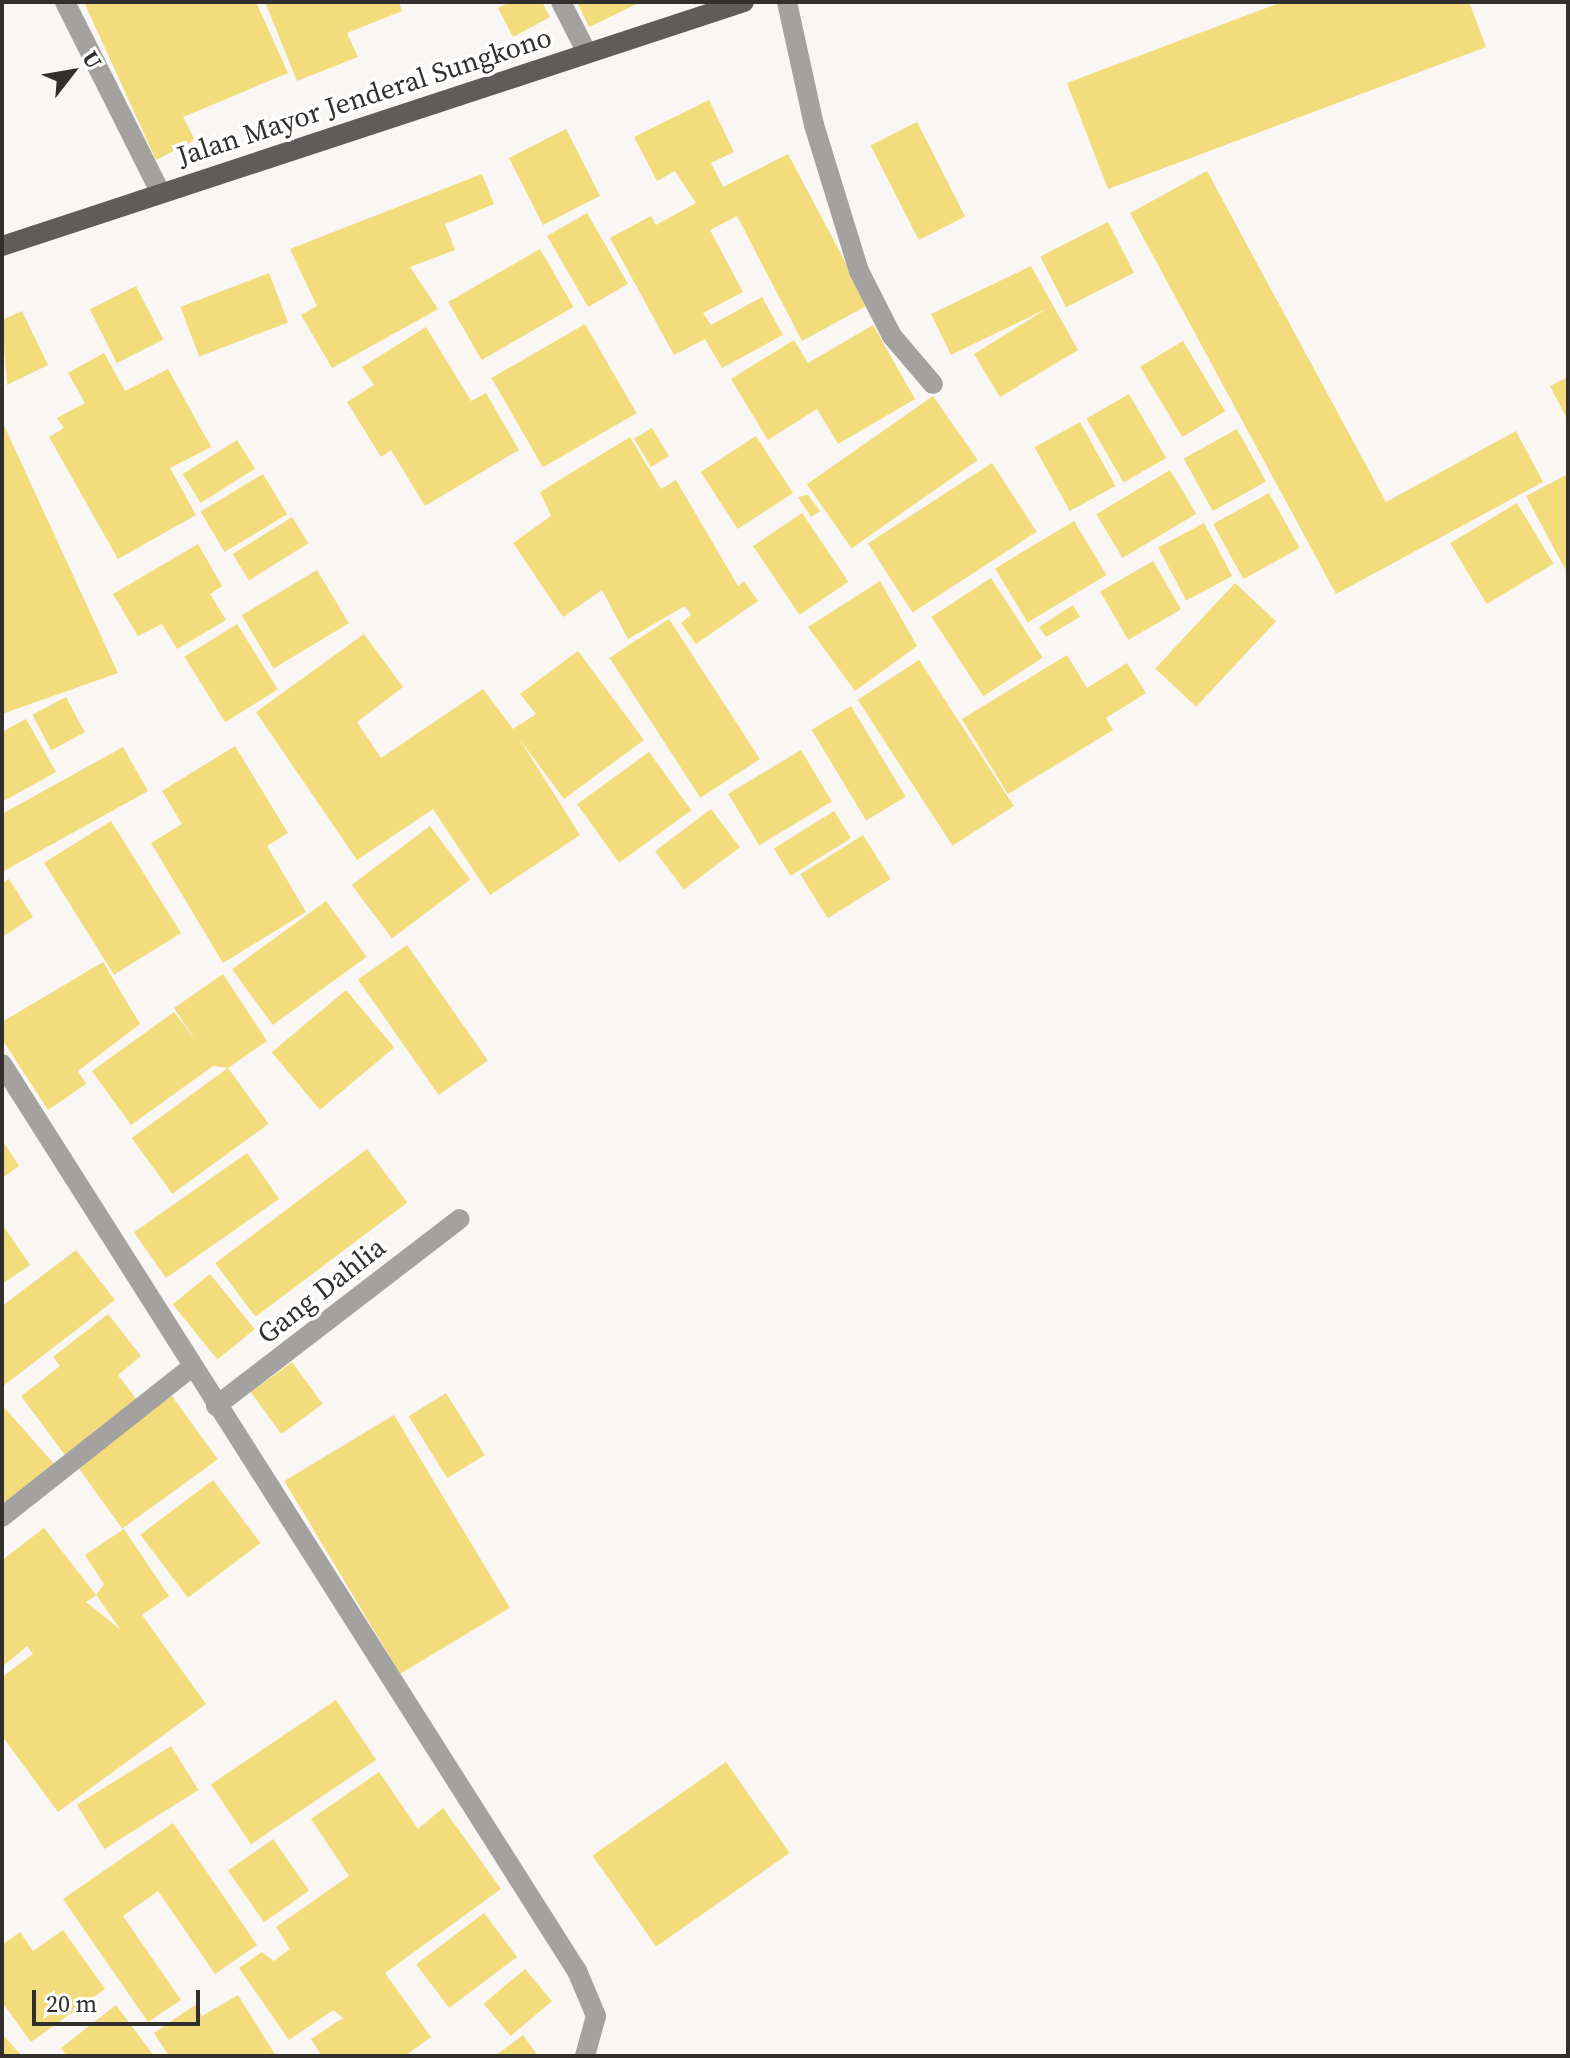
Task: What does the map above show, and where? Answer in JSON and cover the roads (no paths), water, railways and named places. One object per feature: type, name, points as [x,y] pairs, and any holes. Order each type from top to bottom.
[{"type":"main road","name":"Jalan Mayor Jenderal Sungkono","points":[[2,246],[744,2]]},
{"type":"street","points":[[65,2],[160,192]]},
{"type":"street","points":[[561,2],[587,53]]},
{"type":"street","points":[[787,2],[814,125],[859,271],[892,336],[933,384]]},
{"type":"street","points":[[2,1064],[577,1971],[596,2016],[585,2056]]},
{"type":"street","name":"Gang Dahlia","points":[[216,1406],[460,1219]]},
{"type":"street","points":[[2,1517],[192,1367]]}]
